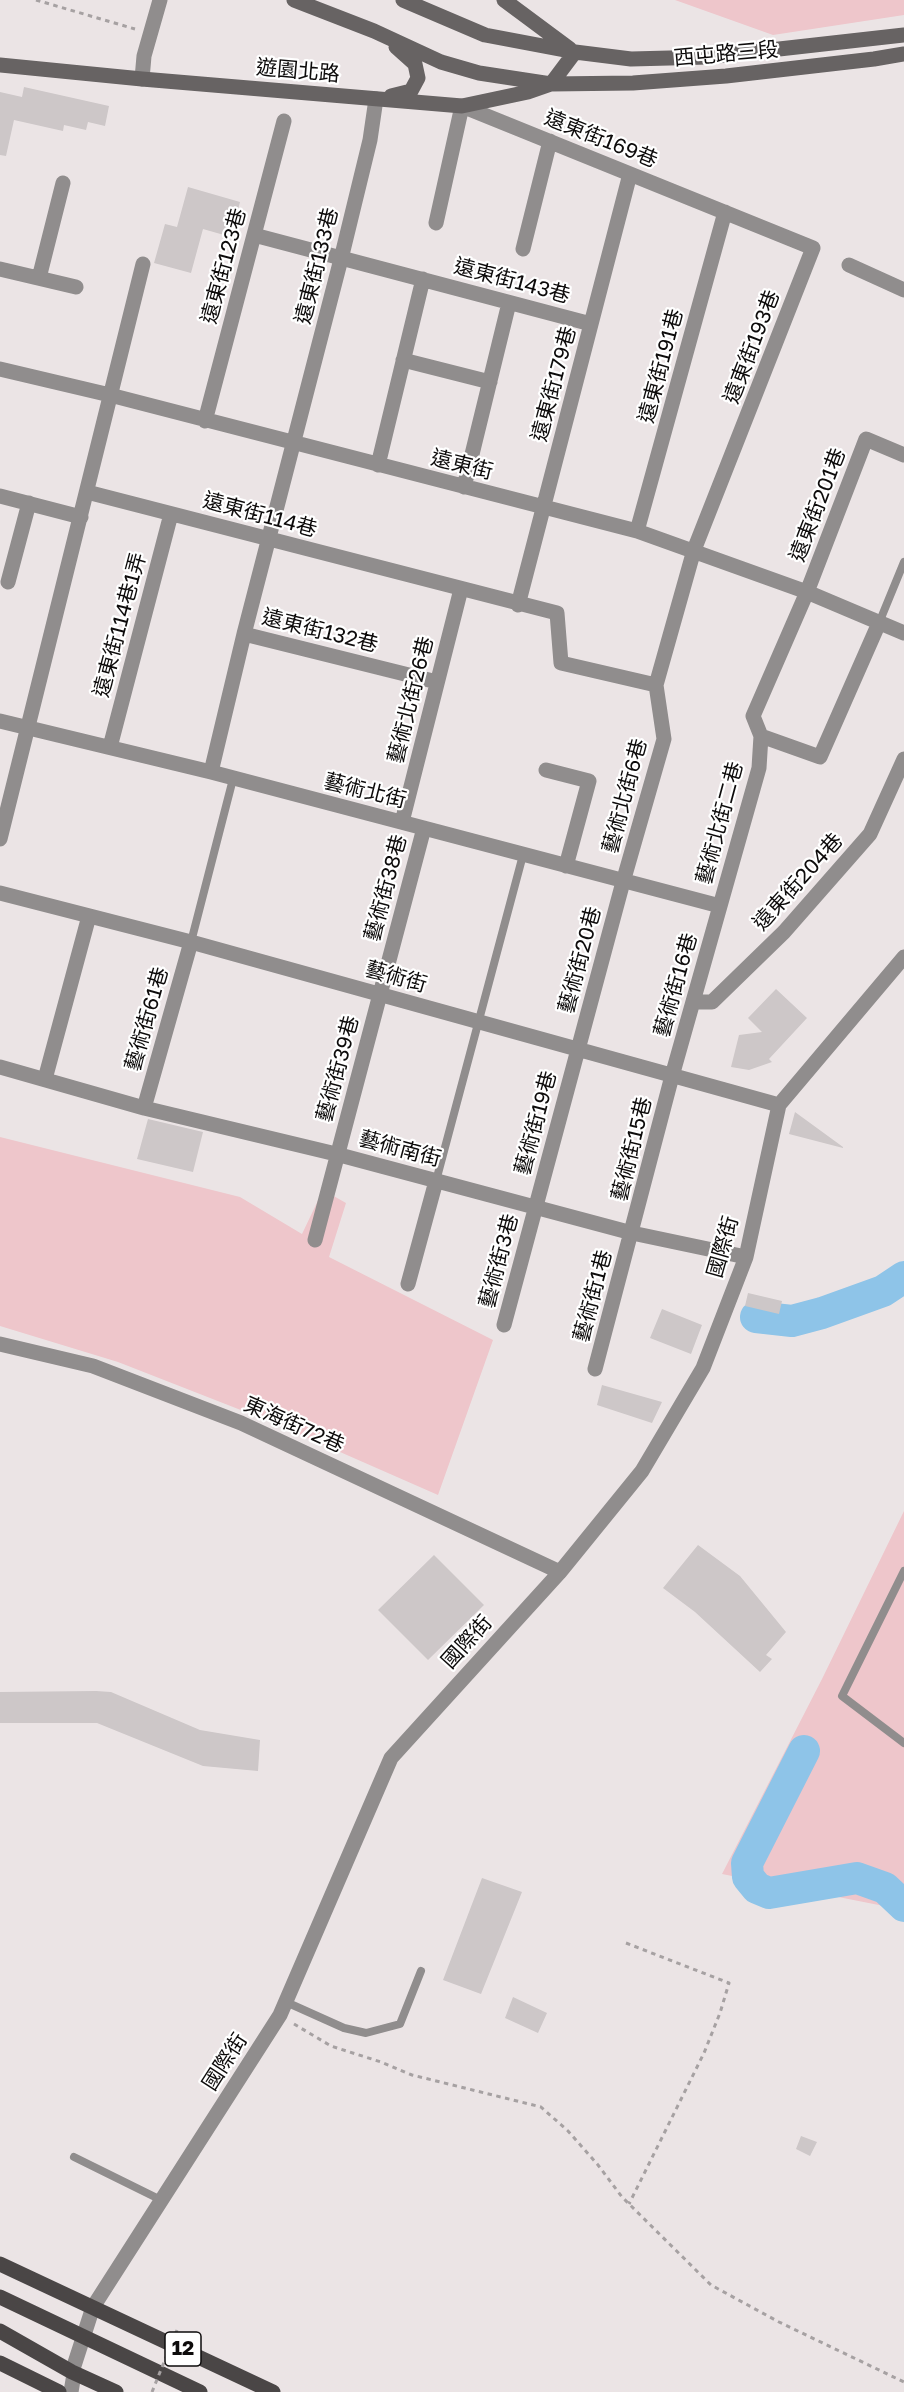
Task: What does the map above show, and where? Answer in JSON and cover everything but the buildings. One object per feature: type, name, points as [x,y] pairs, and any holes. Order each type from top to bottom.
[{"type":"main road","name":"12","points":[[0,2264],[273,2392]]},
{"type":"main road","name":"12","points":[[0,2297],[83,2334],[200,2392]]},
{"type":"main road","points":[[0,2331],[72,2372],[116,2392]]},
{"type":"main road","points":[[0,2363],[59,2392]]},
{"type":"street","points":[[142,79],[144,56],[160,0]]},
{"type":"street","points":[[294,0],[441,62],[479,73],[551,84],[575,52],[504,0]]},
{"type":"street","name":"西屯路三段","points":[[403,0],[484,35],[575,52],[631,59],[708,57],[904,35]]},
{"type":"street","points":[[374,32],[415,64],[418,78],[411,91],[376,99]]},
{"type":"street","name":"西屯路三段","points":[[551,84],[633,83],[726,76],[904,54]]},
{"type":"street","name":"遊園北路","points":[[0,64],[142,79],[462,106],[528,92],[551,84]]},
{"type":"street","name":"遠東街133巷","points":[[294,443],[370,140],[376,99]]},
{"type":"street","points":[[436,223],[462,106]]},
{"type":"street","name":"遠東街169巷","points":[[462,106],[725,212]]},
{"type":"street","name":"遠東街123巷","points":[[205,421],[284,121]]},
{"type":"street","points":[[523,249],[550,141]]},
{"type":"street","name":"遠東街179巷","points":[[518,605],[630,174]]},
{"type":"street","points":[[39,278],[63,183]]},
{"type":"street","name":"遠東街191巷","points":[[637,531],[725,212]]},
{"type":"street","name":"遠東街193巷","points":[[694,550],[813,248],[725,212]]},
{"type":"street","name":"遠東街143巷","points":[[254,236],[591,324]]},
{"type":"street","points":[[0,839],[143,264]]},
{"type":"street","points":[[849,265],[904,290]]},
{"type":"street","points":[[0,269],[76,287]]},
{"type":"street","name":"遠東街143巷","points":[[378,465],[423,279]]},
{"type":"street","points":[[464,487],[509,303]]},
{"type":"street","points":[[404,360],[490,382]]},
{"type":"street","name":"遠東街","points":[[0,369],[110,395],[637,531],[807,592],[904,633]]},
{"type":"street","name":"遠東街201巷","points":[[807,592],[866,439],[904,455]]},
{"type":"street","name":"遠東街132巷","points":[[294,443],[244,634],[437,682]]},
{"type":"street","name":"遠東街114巷","points":[[87,492],[518,605],[557,613],[561,663],[656,685]]},
{"type":"street","points":[[0,496],[81,517]]},
{"type":"street","points":[[8,582],[28,503]]},
{"type":"street","name":"遠東街114巷1弄","points":[[110,747],[171,514]]},
{"type":"street","points":[[656,685],[694,550]]},
{"type":"street","name":"藝術北街26巷","points":[[402,822],[461,589]]},
{"type":"street","name":"藝術北街二巷","points":[[720,906],[759,768],[761,736],[753,716],[807,592]]},
{"type":"street","points":[[761,736],[820,757],[879,623]]},
{"type":"street","points":[[211,772],[244,634]]},
{"type":"street","name":"藝術北街6巷","points":[[623,882],[664,739],[656,685]]},
{"type":"street","name":"藝術北街","points":[[0,721],[211,772],[720,906]]},
{"type":"street","name":"遠東街204巷","points":[[693,1002],[712,1002],[784,932],[870,834],[904,759]]},
{"type":"street","name":"藝術北街6巷","points":[[546,770],[589,781],[566,866]]},
{"type":"street","name":"藝術街38巷","points":[[380,994],[423,828]]},
{"type":"street","name":"藝術街20巷","points":[[578,1049],[623,882]]},
{"type":"street","name":"藝術街","points":[[0,893],[191,942],[779,1105]]},
{"type":"street","name":"藝術街16巷","points":[[672,1076],[720,906]]},
{"type":"street","points":[[45,1079],[88,916]]},
{"type":"street","name":"藝術街61巷","points":[[144,1108],[191,942]]},
{"type":"street","name":"國際街","points":[[71,2392],[74,2374],[72,2372],[93,2307],[283,2009],[391,1758],[560,1572],[642,1471],[703,1368],[746,1257],[779,1105],[904,957]]},
{"type":"street","name":"藝術街39巷","points":[[315,1240],[380,994]]},
{"type":"street","name":"藝術街19巷","points":[[535,1208],[578,1049]]},
{"type":"street","name":"藝術南街","points":[[0,1067],[144,1108],[336,1154],[632,1233],[746,1257]]},
{"type":"street","name":"藝術街15巷","points":[[632,1233],[672,1076]]},
{"type":"street","points":[[408,1284],[436,1181]]},
{"type":"street","name":"藝術街3巷","points":[[504,1325],[535,1208]]},
{"type":"street","name":"藝術街1巷","points":[[595,1370],[632,1233]]},
{"type":"street","name":"東海街72巷","points":[[0,1344],[93,1366],[241,1424],[560,1572]]},
{"type":"lane","points":[[879,623],[904,562]]},
{"type":"lane","points":[[191,942],[233,779]]},
{"type":"lane","points":[[436,1181],[523,855]]},
{"type":"lane","points":[[904,1571],[842,1696],[904,1743]]},
{"type":"lane","points":[[283,2009],[366,2033],[400,2024],[421,1971]]},
{"type":"lane","points":[[74,2157],[161,2200]]},
{"type":"path","points":[[36,0],[133,28]]},
{"type":"path","points":[[626,1943],[729,1983],[704,2053],[629,2204]]},
{"type":"path","points":[[283,2009],[331,2046],[412,2075],[541,2107],[568,2131],[629,2204],[711,2285],[779,2322],[904,2382]]},
{"type":"path","points":[[152,2392],[177,2330]]},
{"type":"shaded area","points":[[675,0],[904,0],[904,15],[773,35]]},
{"type":"shaded area","points":[[0,1137],[240,1197],[302,1234],[323,1190],[346,1203],[329,1257],[493,1340],[438,1495],[274,1423],[118,1362],[0,1326]]},
{"type":"shaded area","points":[[904,1511],[904,1910],[722,1874],[822,1679]]},
{"type":"waterway","points":[[756,1317],[792,1321],[822,1313],[883,1291],[904,1277]]},
{"type":"waterway","points":[[804,1751],[747,1863],[748,1877],[757,1888],[769,1893],[857,1878],[885,1888],[904,1906]]}]
